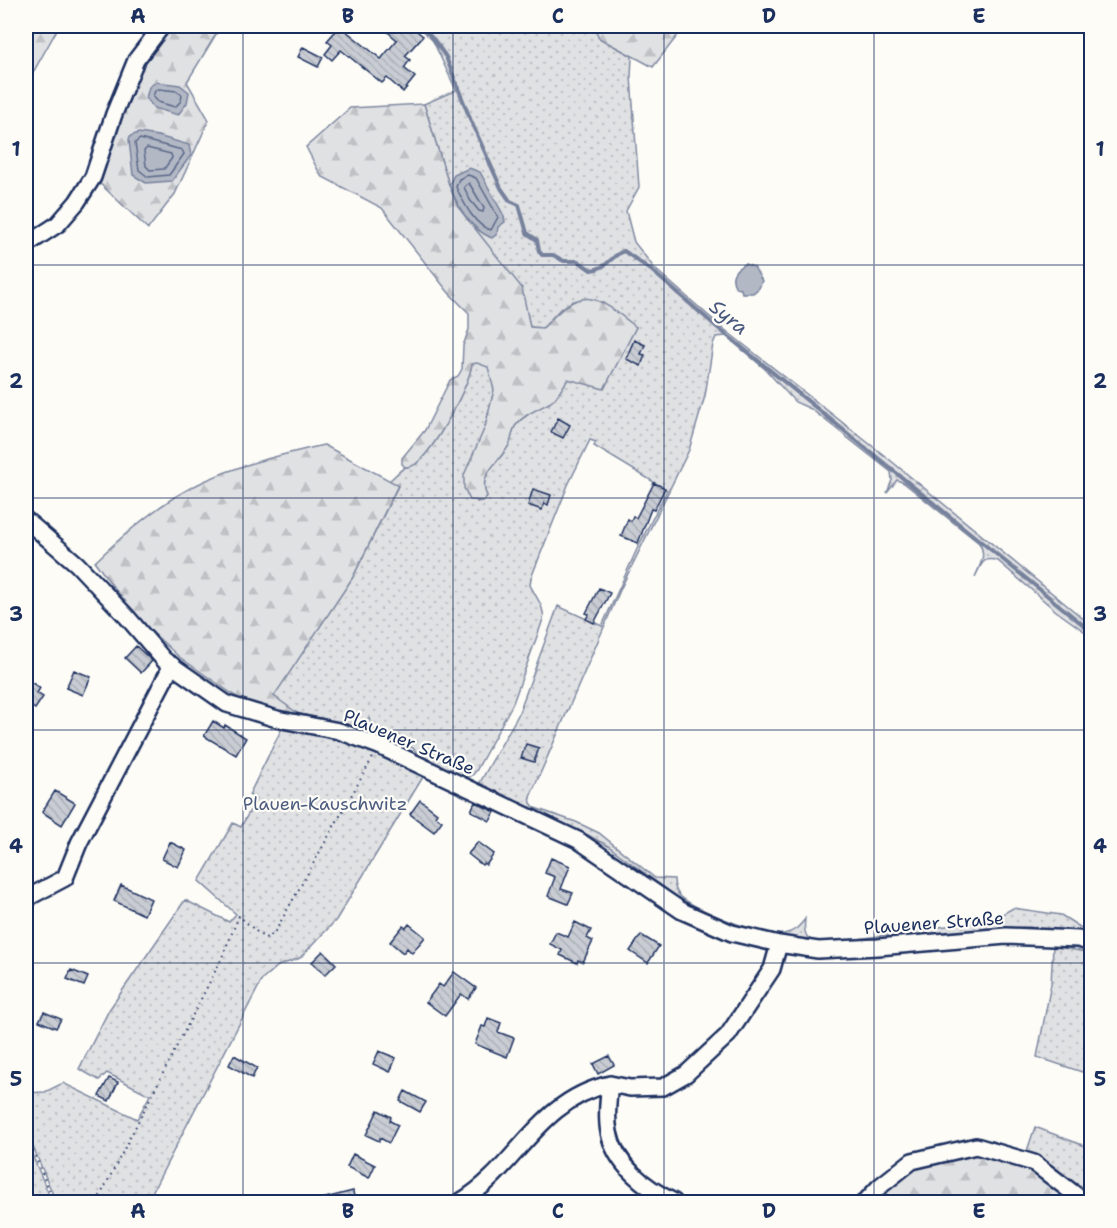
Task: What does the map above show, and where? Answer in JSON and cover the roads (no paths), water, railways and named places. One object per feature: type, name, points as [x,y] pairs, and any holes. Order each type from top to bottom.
[{"type":"street","points":[[26,245],[58,224],[77,202],[93,177],[114,114],[136,60],[162,26]]},
{"type":"street","name":"Plauener Straße","points":[[26,520],[77,564],[164,660],[226,704],[277,719],[339,731],[379,746],[578,840],[682,911],[732,933],[779,945],[818,950],[1006,936],[1078,939],[1092,943]]},
{"type":"street","points":[[26,903],[29,897],[65,878],[79,843],[172,665]]},
{"type":"street","points":[[460,1203],[499,1170],[530,1133],[552,1112],[594,1088],[610,1084],[630,1088],[663,1087],[686,1074],[728,1035],[772,969],[779,945]]},
{"type":"street","points":[[610,1084],[609,1132],[619,1157],[636,1177],[674,1203]]},
{"type":"street","points":[[865,1203],[879,1187],[912,1161],[976,1146],[1034,1163],[1077,1196],[1080,1203]]},
{"type":"water","points":[[156,82],[180,85],[189,92],[187,103],[178,115],[154,108],[146,98],[149,87]]},
{"type":"water","points":[[139,133],[189,145],[191,155],[172,181],[146,183],[133,175],[129,140],[130,136]]},
{"type":"water","points":[[469,168],[480,172],[504,216],[505,222],[498,227],[497,234],[492,238],[471,223],[460,209],[449,185],[454,175]]},
{"type":"water","points":[[745,264],[754,267],[762,281],[753,293],[742,293],[741,289],[736,288],[734,284],[734,274]]},
{"type":"waterway","name":"Syra","points":[[420,26],[446,57],[501,188],[510,201],[519,205],[527,233],[537,240],[542,255],[553,255],[564,261],[578,261],[591,270],[602,267],[624,251],[651,270],[718,328],[1092,632]]},
{"type":"park label","name":"Plauen-Kauschwitz","points":[[325,804]]}]
